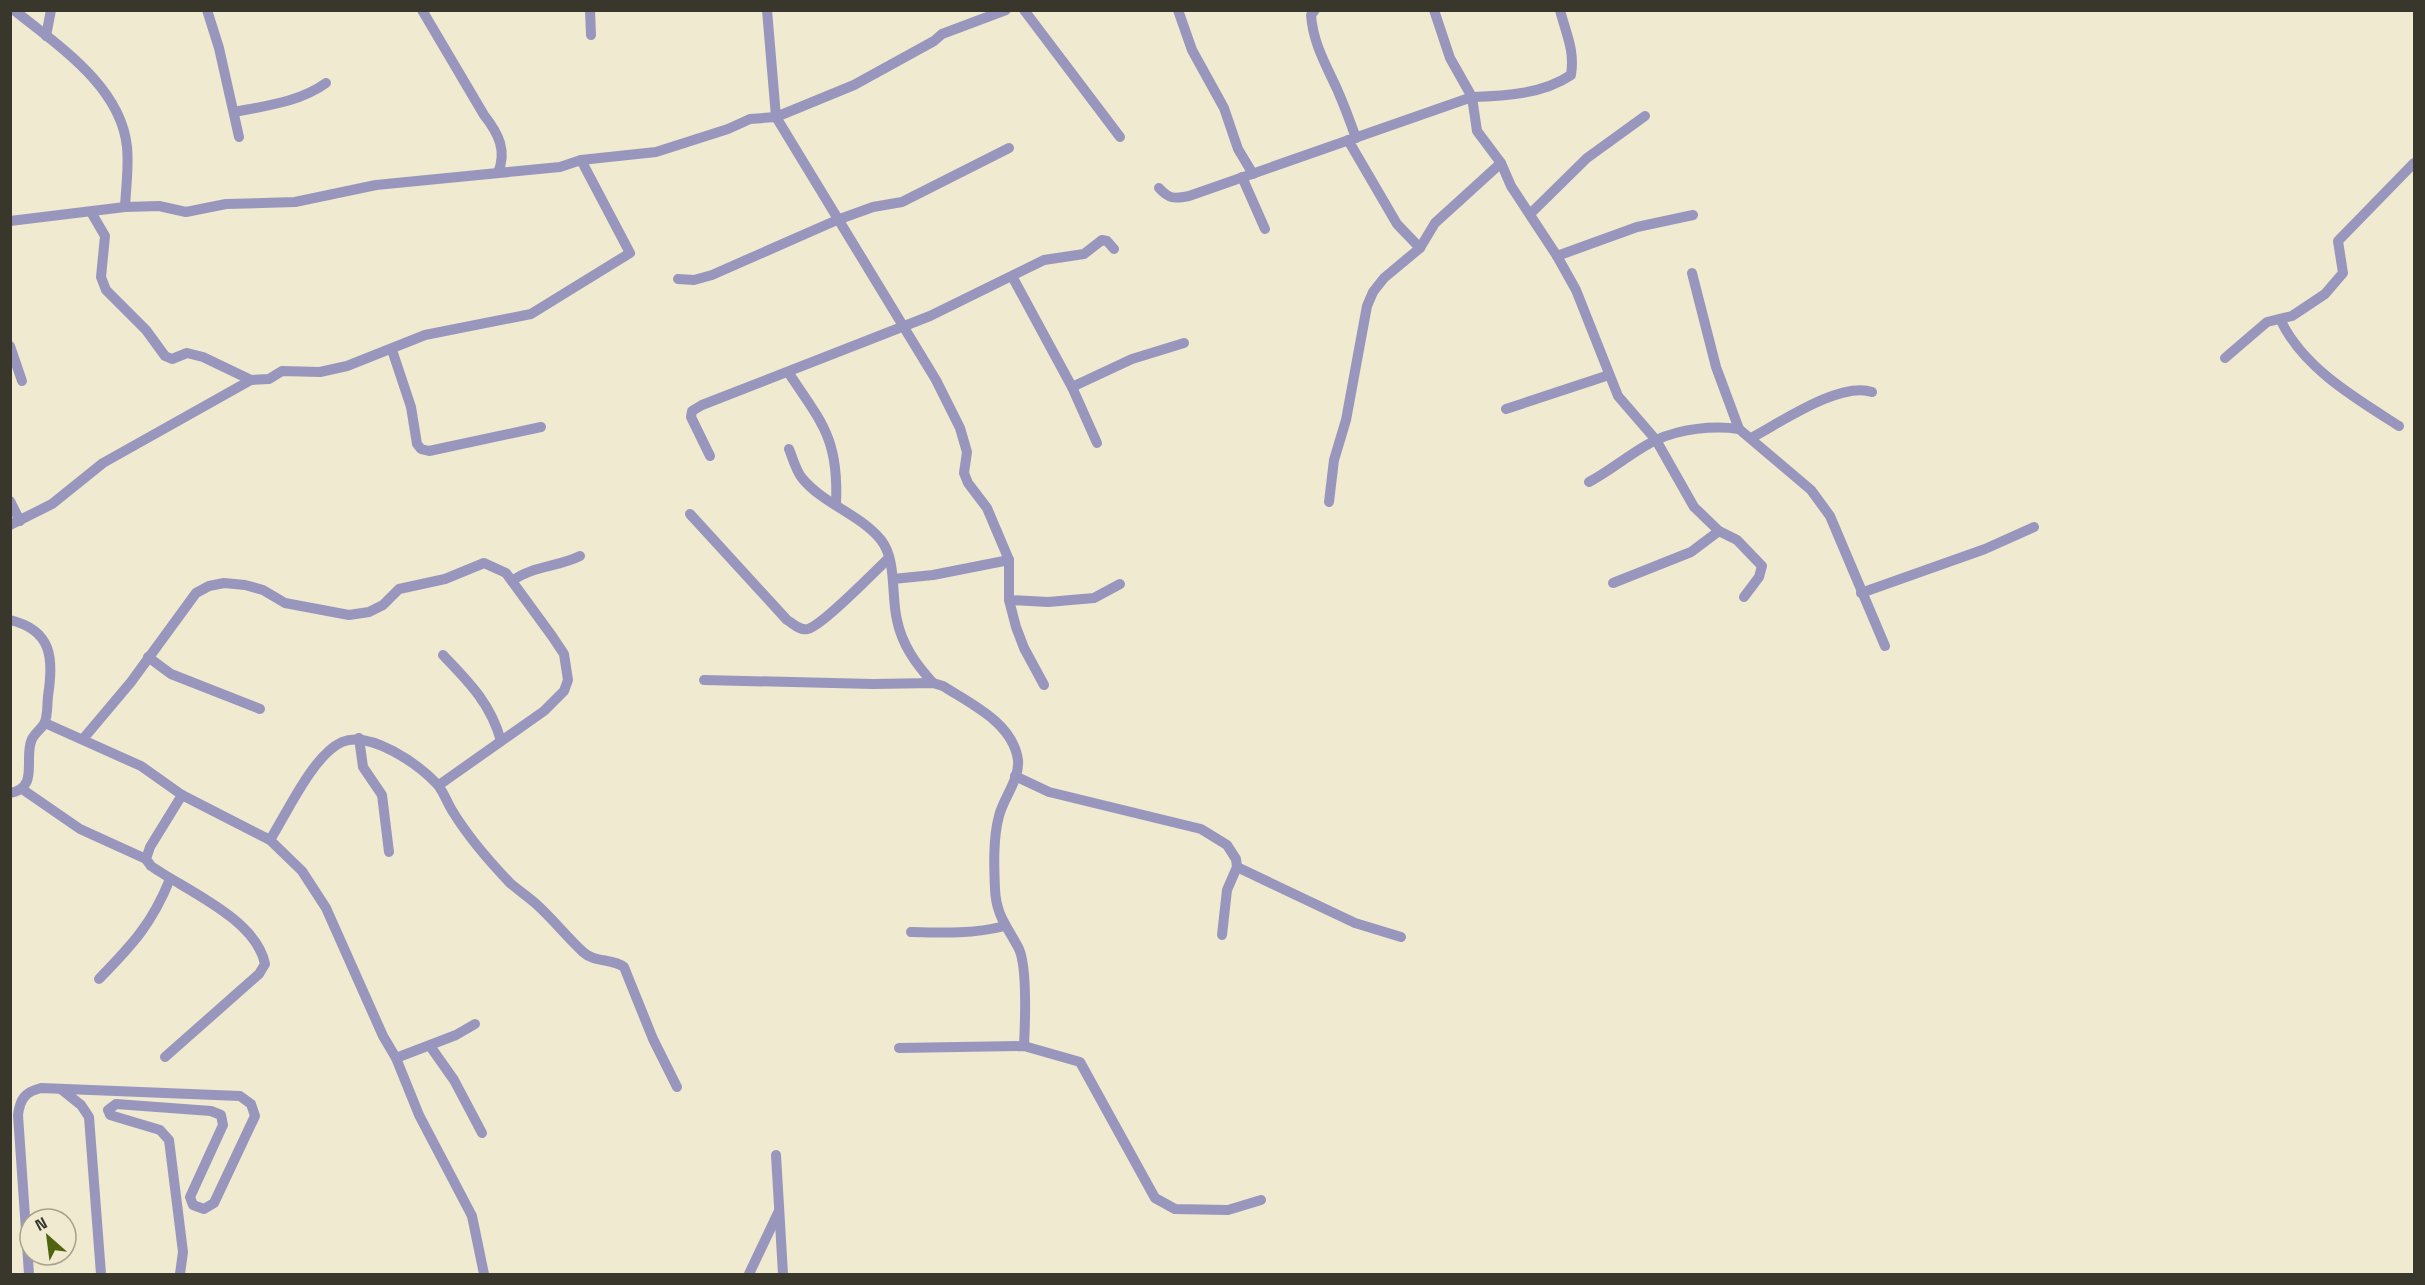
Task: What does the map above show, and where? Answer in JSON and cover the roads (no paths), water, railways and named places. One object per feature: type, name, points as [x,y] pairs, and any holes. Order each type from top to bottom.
[{"type":"street","points":[[14,10],[98,84],[116,111],[127,147],[125,207]]},
{"type":"street","points":[[46,36],[51,10]]},
{"type":"street","points":[[207,10],[239,138]]},
{"type":"street","points":[[422,10],[484,115],[496,129],[504,157],[498,174]]},
{"type":"street","points":[[590,10],[591,35]]},
{"type":"street","points":[[767,10],[776,117],[903,324],[936,380],[960,428],[967,452],[964,473],[968,483],[987,508],[1009,560],[1009,600],[1024,648],[1044,685]]},
{"type":"street","points":[[10,221],[125,207],[159,206],[186,212],[226,204],[295,202],[376,184],[560,167],[581,160],[656,152],[728,129],[750,119],[776,117],[854,85],[942,34],[1006,10]]},
{"type":"street","points":[[1024,10],[1120,137]]},
{"type":"street","points":[[1178,10],[1192,50],[1224,108],[1238,148],[1253,174]]},
{"type":"street","points":[[1315,10],[1311,15],[1311,22],[1317,48],[1341,98],[1352,139],[1397,224],[1420,248]]},
{"type":"street","points":[[1434,10],[1450,58],[1472,97],[1477,131],[1501,163],[1511,186],[1557,256],[1576,290],[1609,375],[1626,408],[1656,440],[1694,507],[1719,531],[1737,540],[1762,566],[1759,577],[1744,597]]},
{"type":"street","points":[[1159,188],[1168,197],[1174,199],[1253,174],[1472,97],[1506,96],[1551,86],[1571,75],[1574,60],[1572,44],[1560,10]]},
{"type":"street","points":[[234,112],[272,105],[314,92],[326,83]]},
{"type":"street","points":[[1530,214],[1587,158],[1645,116]]},
{"type":"street","points":[[678,279],[694,280],[712,275],[837,219],[873,207],[902,202],[1009,148]]},
{"type":"street","points":[[10,501],[15,523],[52,504],[103,463],[251,380],[269,379],[282,371],[320,372],[338,368],[392,350],[425,335],[531,314],[630,253],[581,160]]},
{"type":"street","points":[[1329,502],[1334,460],[1346,420],[1367,306],[1383,278],[1420,248],[1435,223],[1501,163]]},
{"type":"street","points":[[2225,358],[2267,322],[2292,316],[2325,294],[2343,273],[2338,241],[2415,163]]},
{"type":"street","points":[[1242,177],[1265,228]]},
{"type":"street","points":[[91,212],[105,236],[101,277],[106,290],[146,330],[165,356],[172,358],[187,353],[203,357],[251,380]]},
{"type":"street","points":[[1557,256],[1637,227],[1693,215]]},
{"type":"street","points":[[710,456],[694,427],[692,411],[903,324],[930,316],[1013,278],[1044,260],[1084,254],[1102,240],[1107,241],[1114,249]]},
{"type":"street","points":[[1692,273],[1716,367],[1739,429]]},
{"type":"street","points":[[1013,278],[1072,387],[1097,443]]},
{"type":"street","points":[[2280,319],[2290,339],[2342,390],[2399,426]]},
{"type":"street","points":[[1072,387],[1132,359],[1184,343]]},
{"type":"street","points":[[10,346],[22,381]]},
{"type":"street","points":[[392,350],[411,407],[417,444],[421,449],[429,451],[541,427]]},
{"type":"street","points":[[788,372],[827,431],[834,452],[836,504]]},
{"type":"street","points":[[1506,409],[1609,375]]},
{"type":"street","points":[[1751,438],[1839,394],[1857,389],[1872,392]]},
{"type":"street","points":[[1588,482],[1656,440],[1700,429],[1724,426],[1739,429],[1811,490],[1830,516],[1861,593],[1886,646]]},
{"type":"street","points":[[789,449],[800,477],[882,541],[888,559],[893,600],[902,638],[915,663],[933,683]]},
{"type":"street","points":[[690,514],[787,620],[802,630],[810,629],[824,618],[888,559]]},
{"type":"street","points":[[1861,593],[1985,549],[2034,528]]},
{"type":"street","points":[[1613,583],[1690,552],[1719,531]]},
{"type":"street","points":[[512,581],[528,572],[566,563],[580,556]]},
{"type":"street","points":[[892,579],[933,575],[1009,560]]},
{"type":"street","points":[[83,738],[131,682],[196,593],[209,586],[224,583],[263,590],[296,606],[349,615],[369,612],[383,605],[399,589],[445,579],[484,563],[502,570],[512,581],[564,654],[568,680],[564,691],[544,711],[439,785]]},
{"type":"street","points":[[1009,600],[1048,602],[1094,598],[1120,584]]},
{"type":"street","points":[[10,620],[32,626],[41,635],[49,654],[51,680],[45,723],[31,740],[28,782],[22,789],[10,793]]},
{"type":"street","points":[[443,655],[480,693],[492,714],[501,741]]},
{"type":"street","points":[[148,657],[171,674],[260,709]]},
{"type":"street","points":[[704,680],[933,683],[943,686],[999,723],[1018,761],[1015,776],[999,816],[995,864],[998,906],[1005,926],[1019,948],[1026,998],[1024,1046]]},
{"type":"street","points":[[45,723],[83,738],[141,766],[182,795],[270,840],[302,871],[326,908],[383,1035],[396,1058],[419,1115],[472,1216],[484,1275]]},
{"type":"street","points":[[359,738],[363,767],[382,795],[389,852]]},
{"type":"street","points":[[270,840],[317,764],[329,750],[343,741],[359,738],[375,742],[404,758],[439,785],[471,838],[512,884],[534,902],[588,957],[619,963],[624,967],[653,1039],[677,1087]]},
{"type":"street","points":[[1015,776],[1049,792],[1200,829],[1227,845],[1236,859],[1237,867],[1227,890],[1222,935]]},
{"type":"street","points":[[22,789],[80,830],[146,859],[151,866],[235,920],[257,942],[265,964],[259,974],[165,1057]]},
{"type":"street","points":[[146,859],[150,847],[182,795]]},
{"type":"street","points":[[1237,867],[1355,923],[1401,938]]},
{"type":"street","points":[[99,979],[134,943],[157,911],[170,879]]},
{"type":"street","points":[[911,932],[953,934],[980,932],[1005,926]]},
{"type":"street","points":[[396,1058],[430,1046],[475,1024]]},
{"type":"street","points":[[430,1046],[454,1080],[482,1133]]},
{"type":"street","points":[[899,1048],[1024,1046],[1080,1062],[1155,1198],[1175,1209],[1228,1210],[1261,1200]]},
{"type":"street","points":[[61,1089],[87,1112]]},
{"type":"street","points":[[30,1275],[19,1105],[22,1098],[35,1090],[61,1089],[240,1096],[247,1099],[255,1110],[251,1129],[214,1203],[204,1209],[193,1205],[190,1197],[223,1125],[221,1115],[211,1111],[116,1104],[108,1110],[110,1115],[160,1130],[169,1140],[183,1252],[180,1275]]},
{"type":"street","points":[[95,1090],[87,1112],[101,1275]]},
{"type":"street","points":[[776,1155],[783,1275]]},
{"type":"street","points":[[749,1275],[779,1210]]}]
